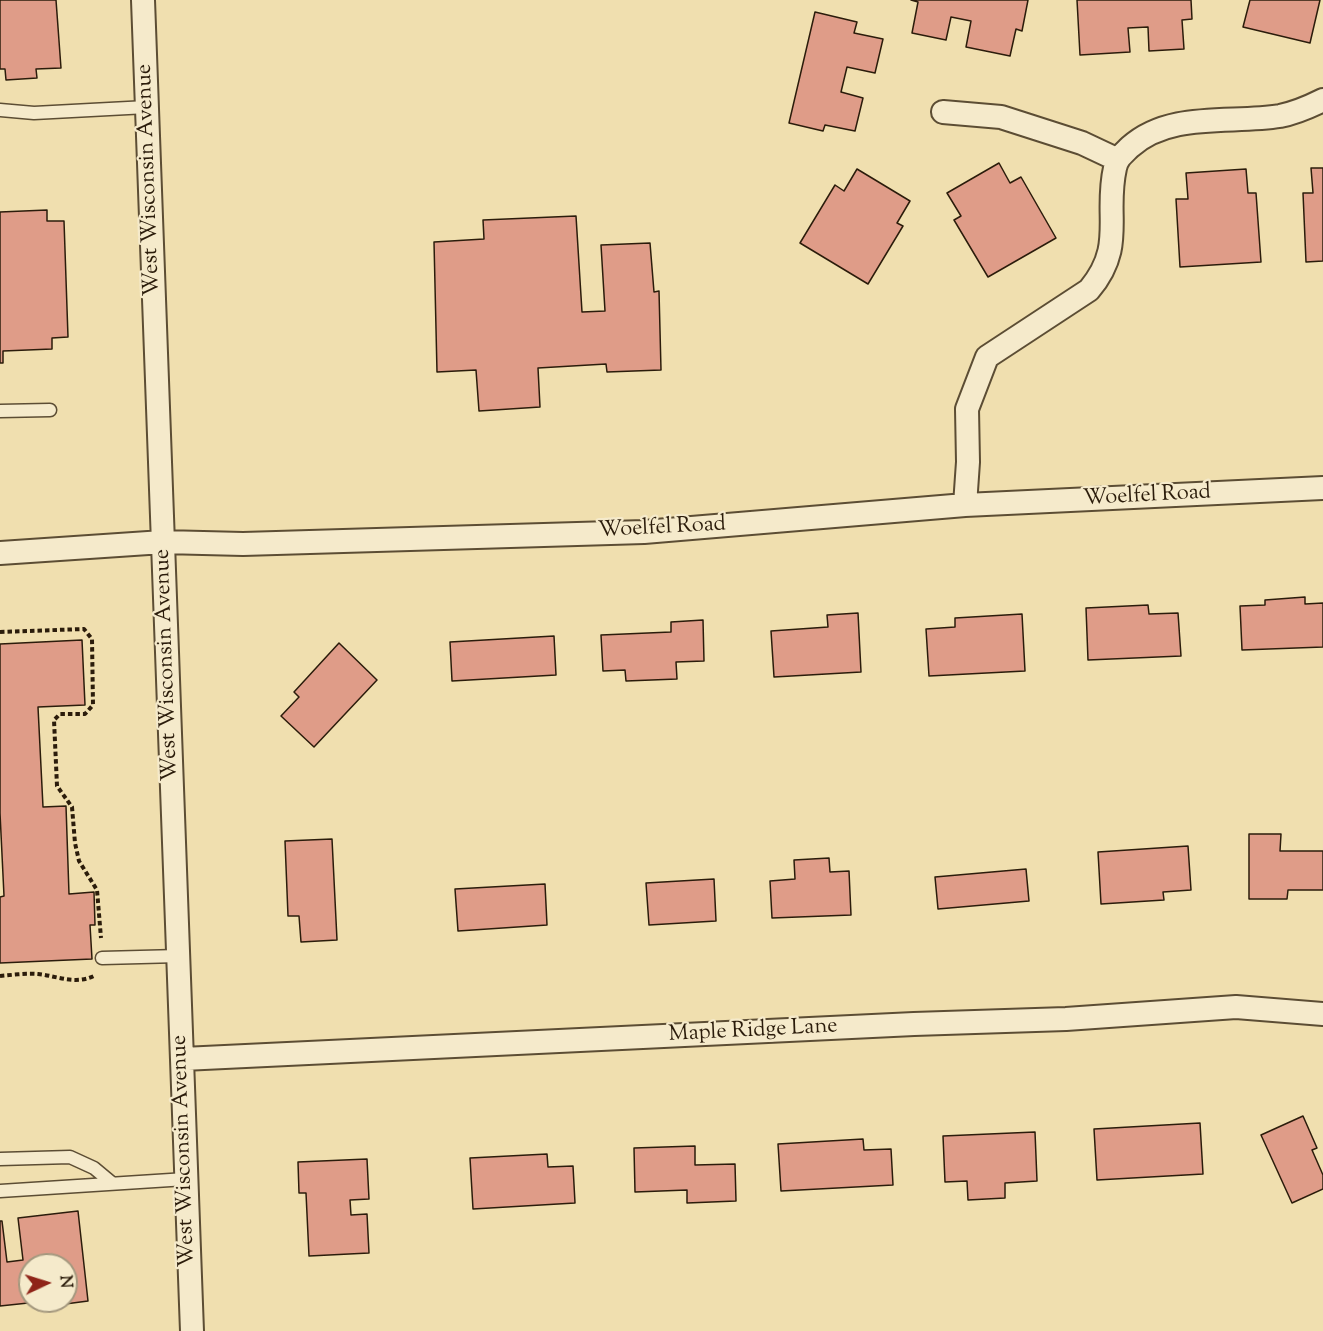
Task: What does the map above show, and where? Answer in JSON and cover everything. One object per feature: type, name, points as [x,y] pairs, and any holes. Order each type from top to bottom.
[{"type":"street","name":"West Wisconsin Avenue","points":[[143,0],[192,1331]]},
{"type":"street","points":[[965,505],[968,462],[967,409],[987,357],[1089,290],[1102,275],[1108,262],[1114,224],[1112,182],[1116,159],[1142,137],[1161,128],[1281,116],[1321,105]]},
{"type":"street","points":[[943,112],[1001,117],[1082,143],[1116,159]]},
{"type":"street","name":"Woelfel Road","points":[[0,553],[164,542],[243,544],[644,532],[965,505],[1323,488]]},
{"type":"street","name":"Maple Ridge Lane","points":[[183,1059],[914,1024],[1066,1019],[1236,1007],[1323,1014]]},
{"type":"lane","points":[[0,110],[34,113],[147,107]]},
{"type":"lane","points":[[0,411],[50,410]]},
{"type":"lane","points":[[102,958],[179,956]]},
{"type":"lane","points":[[0,1159],[70,1157],[94,1168],[112,1183]]},
{"type":"lane","points":[[0,1191],[186,1179]]},
{"type":"path","points":[[0,632],[84,629],[92,639],[93,705],[85,714],[60,714],[54,720],[57,786],[72,807],[75,843],[80,861],[98,890],[102,958],[102,966],[96,975],[86,980],[70,980],[37,974],[0,976]]},
{"type":"building","points":[[0,0],[56,0],[61,68],[36,69],[37,78],[6,80],[5,69],[0,69]]},
{"type":"building","points":[[911,0],[1028,0],[1022,31],[1016,29],[1010,56],[966,47],[971,21],[951,17],[946,40],[912,33],[918,2]]},
{"type":"building","points":[[1077,0],[1191,0],[1192,19],[1182,20],[1184,49],[1149,51],[1148,27],[1128,28],[1130,52],[1080,55]]},
{"type":"building","points":[[1250,0],[1320,0],[1310,43],[1243,27]]},
{"type":"building","points":[[815,12],[857,22],[854,33],[883,39],[875,73],[847,67],[841,92],[863,98],[855,131],[825,125],[823,131],[789,123]]},
{"type":"building","points":[[999,163],[1010,183],[1021,177],[1056,238],[988,277],[954,220],[961,216],[947,193]]},
{"type":"building","points":[[1311,168],[1323,168],[1323,261],[1306,262],[1303,193],[1313,193]]},
{"type":"building","points":[[857,169],[910,201],[897,223],[903,226],[868,284],[800,243],[835,185],[844,191]]},
{"type":"building","points":[[1246,169],[1248,193],[1256,193],[1261,262],[1180,267],[1176,199],[1188,199],[1186,173]]},
{"type":"building","points":[[47,210],[47,221],[64,221],[68,337],[52,338],[52,349],[3,351],[3,363],[0,363],[0,212]]},
{"type":"building","points":[[576,216],[582,312],[605,311],[601,245],[650,243],[654,292],[659,291],[661,370],[607,372],[606,364],[538,368],[540,407],[479,411],[476,370],[437,372],[434,242],[484,239],[483,220]]},
{"type":"building","points":[[1305,597],[1305,604],[1323,603],[1323,647],[1242,650],[1240,606],[1265,605],[1265,600]]},
{"type":"building","points":[[1148,605],[1149,614],[1178,613],[1181,656],[1088,660],[1086,608]]},
{"type":"building","points":[[858,613],[861,672],[774,677],[771,631],[828,627],[827,615]]},
{"type":"building","points":[[1022,614],[1025,671],[929,676],[926,629],[955,627],[955,618]]},
{"type":"building","points":[[703,620],[704,661],[676,662],[677,679],[626,681],[625,670],[603,671],[601,635],[671,632],[671,622]]},
{"type":"building","points":[[554,636],[556,675],[452,681],[450,642]]},
{"type":"building","points":[[82,640],[85,705],[38,707],[43,807],[66,806],[69,894],[94,892],[95,925],[90,925],[92,959],[0,963],[0,897],[4,896],[0,813],[0,644]]},
{"type":"building","points":[[339,643],[377,680],[314,747],[281,716],[299,697],[294,692]]},
{"type":"building","points":[[1249,834],[1281,834],[1280,851],[1323,851],[1323,890],[1288,890],[1287,899],[1249,899]]},
{"type":"building","points":[[332,839],[337,940],[301,942],[299,916],[288,916],[285,841]]},
{"type":"building","points":[[1188,846],[1191,890],[1163,892],[1164,900],[1101,904],[1098,852]]},
{"type":"building","points":[[829,858],[830,872],[849,871],[851,915],[772,918],[770,881],[795,879],[794,860]]},
{"type":"building","points":[[1026,869],[1029,901],[938,909],[935,877]]},
{"type":"building","points":[[714,879],[716,921],[649,925],[646,883]]},
{"type":"building","points":[[545,884],[547,925],[458,931],[455,889]]},
{"type":"building","points":[[1303,1116],[1317,1148],[1312,1150],[1323,1175],[1323,1189],[1292,1203],[1261,1135]]},
{"type":"building","points":[[1200,1123],[1203,1174],[1097,1180],[1094,1129]]},
{"type":"building","points":[[1035,1132],[1037,1181],[1005,1183],[1005,1198],[968,1200],[967,1181],[945,1182],[943,1136]]},
{"type":"building","points":[[863,1139],[864,1150],[891,1149],[893,1185],[781,1191],[778,1144]]},
{"type":"building","points":[[695,1146],[695,1165],[735,1164],[736,1201],[687,1203],[687,1190],[635,1192],[634,1148]]},
{"type":"building","points":[[547,1154],[548,1167],[573,1166],[575,1203],[473,1209],[470,1158]]},
{"type":"building","points":[[367,1159],[369,1199],[350,1200],[351,1215],[367,1214],[369,1253],[309,1256],[306,1193],[299,1193],[298,1162]]},
{"type":"building","points":[[78,1211],[88,1301],[78,1302],[78,1253],[22,1253],[18,1218]]},
{"type":"building","points":[[0,1221],[2,1221],[7,1262],[18,1261],[18,1304],[0,1306]]}]
